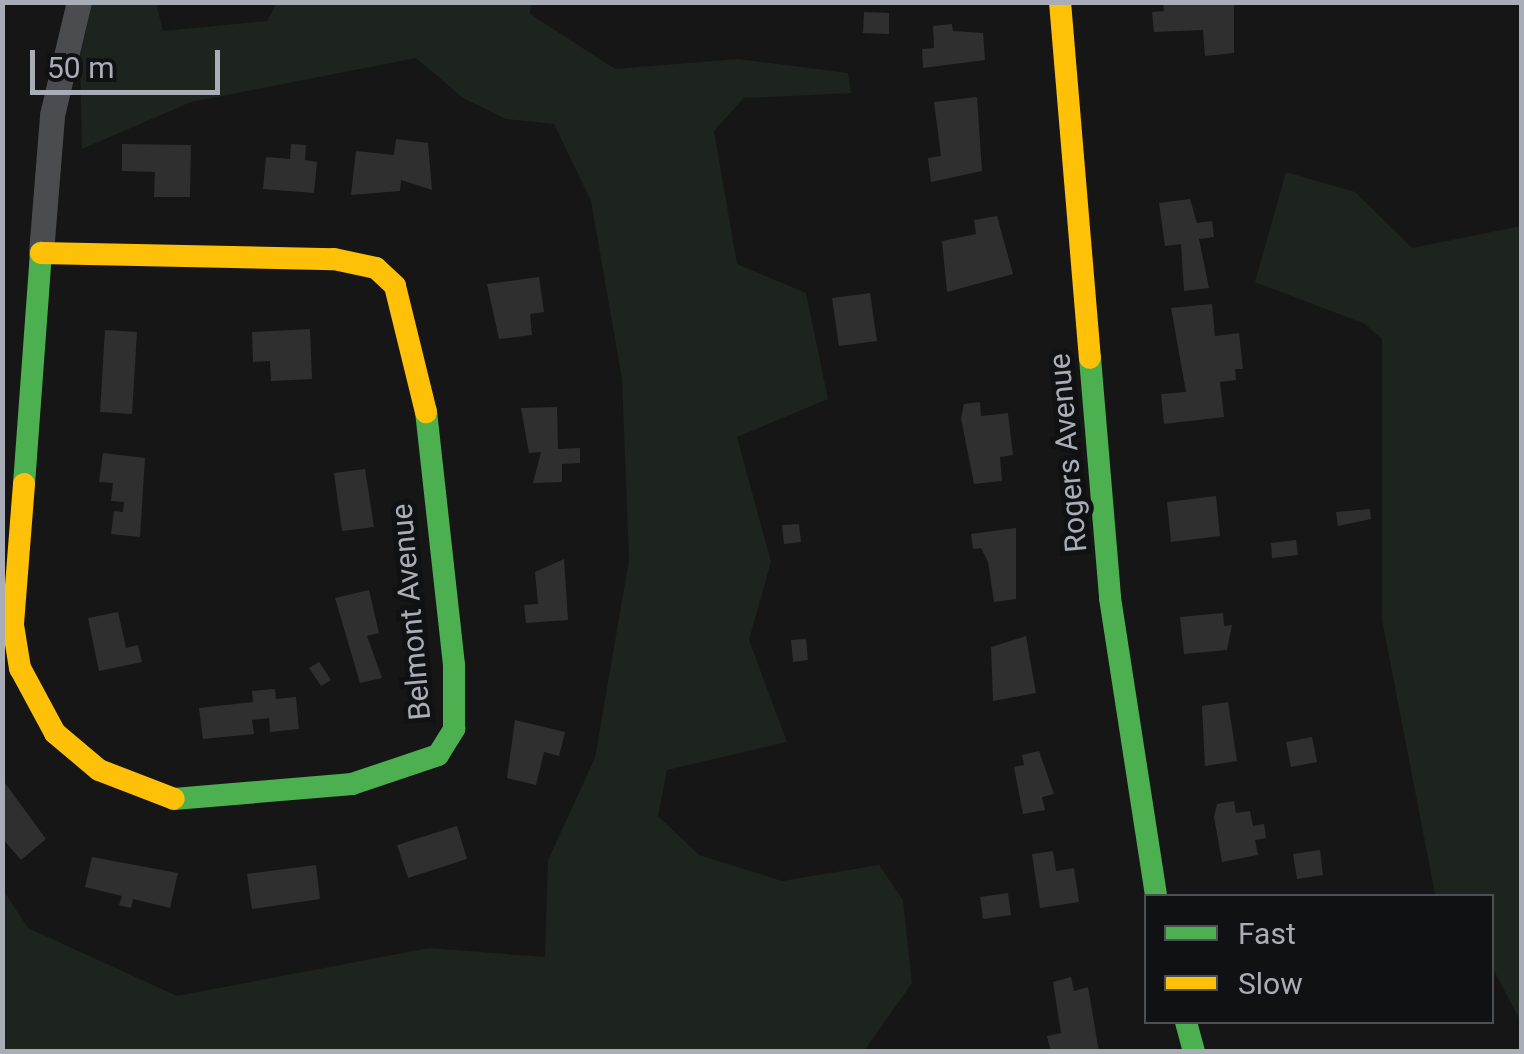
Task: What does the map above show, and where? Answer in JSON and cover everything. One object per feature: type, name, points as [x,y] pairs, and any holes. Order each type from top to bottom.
[{"type":"street","name":"Belmont Avenue","points":[[41,253],[334,259],[376,268],[395,286],[422,378],[454,665],[449,744],[391,776],[320,789],[205,802],[137,788],[67,746],[36,703],[16,650],[8,572],[52,115],[79,2]]},
{"type":"street","name":"Rogers Avenue","points":[[1060,2],[1110,598],[1156,894]]},
{"type":"street","points":[[1187,1024],[1194,1052]]},
{"type":"shaded area","points":[[92,3],[156,3],[163,31],[267,21],[277,3],[531,3],[530,14],[615,69],[738,59],[848,73],[851,93],[744,98],[714,131],[737,264],[806,293],[828,399],[737,437],[771,562],[749,640],[787,742],[667,770],[658,816],[699,855],[782,881],[879,865],[903,900],[912,983],[864,1051],[3,1051],[3,890],[28,928],[177,996],[429,948],[545,957],[548,860],[595,758],[629,560],[622,379],[591,201],[554,124],[506,119],[463,98],[416,58],[191,102],[82,149],[80,56]]},
{"type":"shaded area","points":[[1286,172],[1355,192],[1412,248],[1521,226],[1521,1022],[1494,971],[1494,894],[1435,894],[1382,620],[1382,339],[1365,324],[1255,282]]},
{"type":"building","points":[[1163,2],[1234,4],[1234,53],[1205,56],[1203,30],[1154,32],[1152,12],[1164,11]]},
{"type":"building","points":[[864,12],[889,13],[889,34],[863,33]]},
{"type":"building","points":[[952,24],[953,31],[983,33],[985,60],[923,68],[922,49],[934,48],[933,26]]},
{"type":"building","points":[[977,97],[982,171],[931,182],[928,158],[941,156],[934,102]]},
{"type":"building","points":[[396,139],[428,143],[432,190],[401,180],[400,191],[351,195],[356,151],[394,155]]},
{"type":"building","points":[[122,144],[191,145],[190,197],[154,197],[155,172],[122,171]]},
{"type":"building","points":[[291,144],[306,145],[305,160],[317,162],[314,193],[263,189],[266,157],[290,159]]},
{"type":"building","points":[[1190,199],[1197,223],[1212,221],[1214,237],[1199,239],[1209,288],[1184,291],[1181,244],[1165,246],[1159,203]]},
{"type":"building","points":[[997,216],[1013,274],[947,292],[942,241],[976,234],[974,220]]},
{"type":"building","points":[[539,277],[544,312],[530,314],[532,335],[499,339],[487,284]]},
{"type":"building","points":[[870,293],[877,341],[839,346],[832,298]]},
{"type":"building","points":[[1212,304],[1215,336],[1239,333],[1243,369],[1235,369],[1236,380],[1220,382],[1224,417],[1164,424],[1161,394],[1186,392],[1171,308]]},
{"type":"building","points":[[310,329],[312,379],[271,381],[270,361],[253,362],[252,332]]},
{"type":"building","points":[[105,330],[137,332],[132,414],[100,412]]},
{"type":"building","points":[[980,402],[981,416],[1008,413],[1013,455],[1000,457],[1002,481],[974,484],[961,418],[964,404]]},
{"type":"building","points":[[557,407],[558,449],[580,448],[580,463],[562,464],[562,482],[533,483],[541,452],[529,453],[521,408]]},
{"type":"building","points":[[103,453],[145,458],[140,537],[111,534],[114,511],[123,512],[124,502],[111,501],[113,483],[99,482]]},
{"type":"building","points":[[365,469],[374,527],[342,531],[334,473]]},
{"type":"building","points":[[1216,496],[1220,536],[1171,542],[1167,502]]},
{"type":"building","points":[[1370,509],[1371,519],[1338,526],[1336,512]]},
{"type":"building","points":[[799,524],[801,542],[784,544],[782,525]]},
{"type":"building","points":[[1016,528],[1016,599],[994,602],[988,562],[981,548],[973,549],[971,534]]},
{"type":"building","points":[[1296,540],[1298,555],[1272,558],[1271,543]]},
{"type":"building","points":[[564,559],[568,620],[526,623],[524,605],[538,604],[535,572]]},
{"type":"building","points":[[369,590],[379,633],[367,636],[382,678],[360,683],[335,598]]},
{"type":"building","points":[[118,612],[126,648],[138,645],[142,662],[99,671],[88,618]]},
{"type":"building","points":[[1223,613],[1224,626],[1232,625],[1227,650],[1184,654],[1180,617]]},
{"type":"building","points":[[1026,636],[1036,693],[993,701],[991,647]]},
{"type":"building","points":[[806,639],[808,660],[793,662],[791,640]]},
{"type":"building","points":[[319,662],[331,680],[321,686],[309,668]]},
{"type":"building","points":[[275,689],[276,699],[296,697],[299,729],[270,732],[269,718],[252,720],[254,734],[203,739],[199,708],[253,702],[252,691]]},
{"type":"building","points":[[1228,702],[1237,761],[1205,766],[1202,706]]},
{"type":"building","points":[[515,720],[565,732],[559,756],[544,752],[536,785],[507,778]]},
{"type":"building","points":[[1312,737],[1317,762],[1291,767],[1286,742]]},
{"type":"building","points":[[1039,751],[1054,794],[1042,797],[1045,810],[1023,814],[1014,767],[1024,765],[1022,755]]},
{"type":"building","points":[[2,779],[46,839],[21,860],[2,838]]},
{"type":"building","points":[[1234,801],[1236,813],[1250,811],[1253,826],[1264,824],[1266,838],[1255,840],[1258,855],[1222,862],[1214,817],[1217,804]]},
{"type":"building","points":[[457,826],[467,859],[408,878],[397,845]]},
{"type":"building","points":[[1320,850],[1323,875],[1297,879],[1293,854]]},
{"type":"building","points":[[1053,851],[1056,871],[1074,868],[1079,902],[1040,908],[1032,854]]},
{"type":"building","points":[[92,857],[178,873],[170,908],[133,899],[131,908],[119,905],[122,896],[85,887]]},
{"type":"building","points":[[316,865],[320,899],[252,909],[247,874]]},
{"type":"building","points":[[1008,893],[1011,915],[983,919],[980,897]]},
{"type":"building","points":[[1071,977],[1074,991],[1088,987],[1099,1052],[1051,1052],[1047,1036],[1061,1033],[1053,982]]},
{"type":"traffic: fast","points":[[24,484],[41,253]]},
{"type":"traffic: fast","points":[[1090,358],[1110,598],[1156,894]]},
{"type":"traffic: fast","points":[[174,799],[352,784],[438,755],[454,729],[454,665],[426,412]]},
{"type":"traffic: fast","points":[[1187,1024],[1194,1052]]},
{"type":"traffic: slow","points":[[1060,2],[1090,358]]},
{"type":"traffic: slow","points":[[41,253],[334,259],[376,268],[395,286],[426,412]]},
{"type":"traffic: slow","points":[[24,484],[13,625],[20,668],[55,733],[99,770],[174,799]]}]
